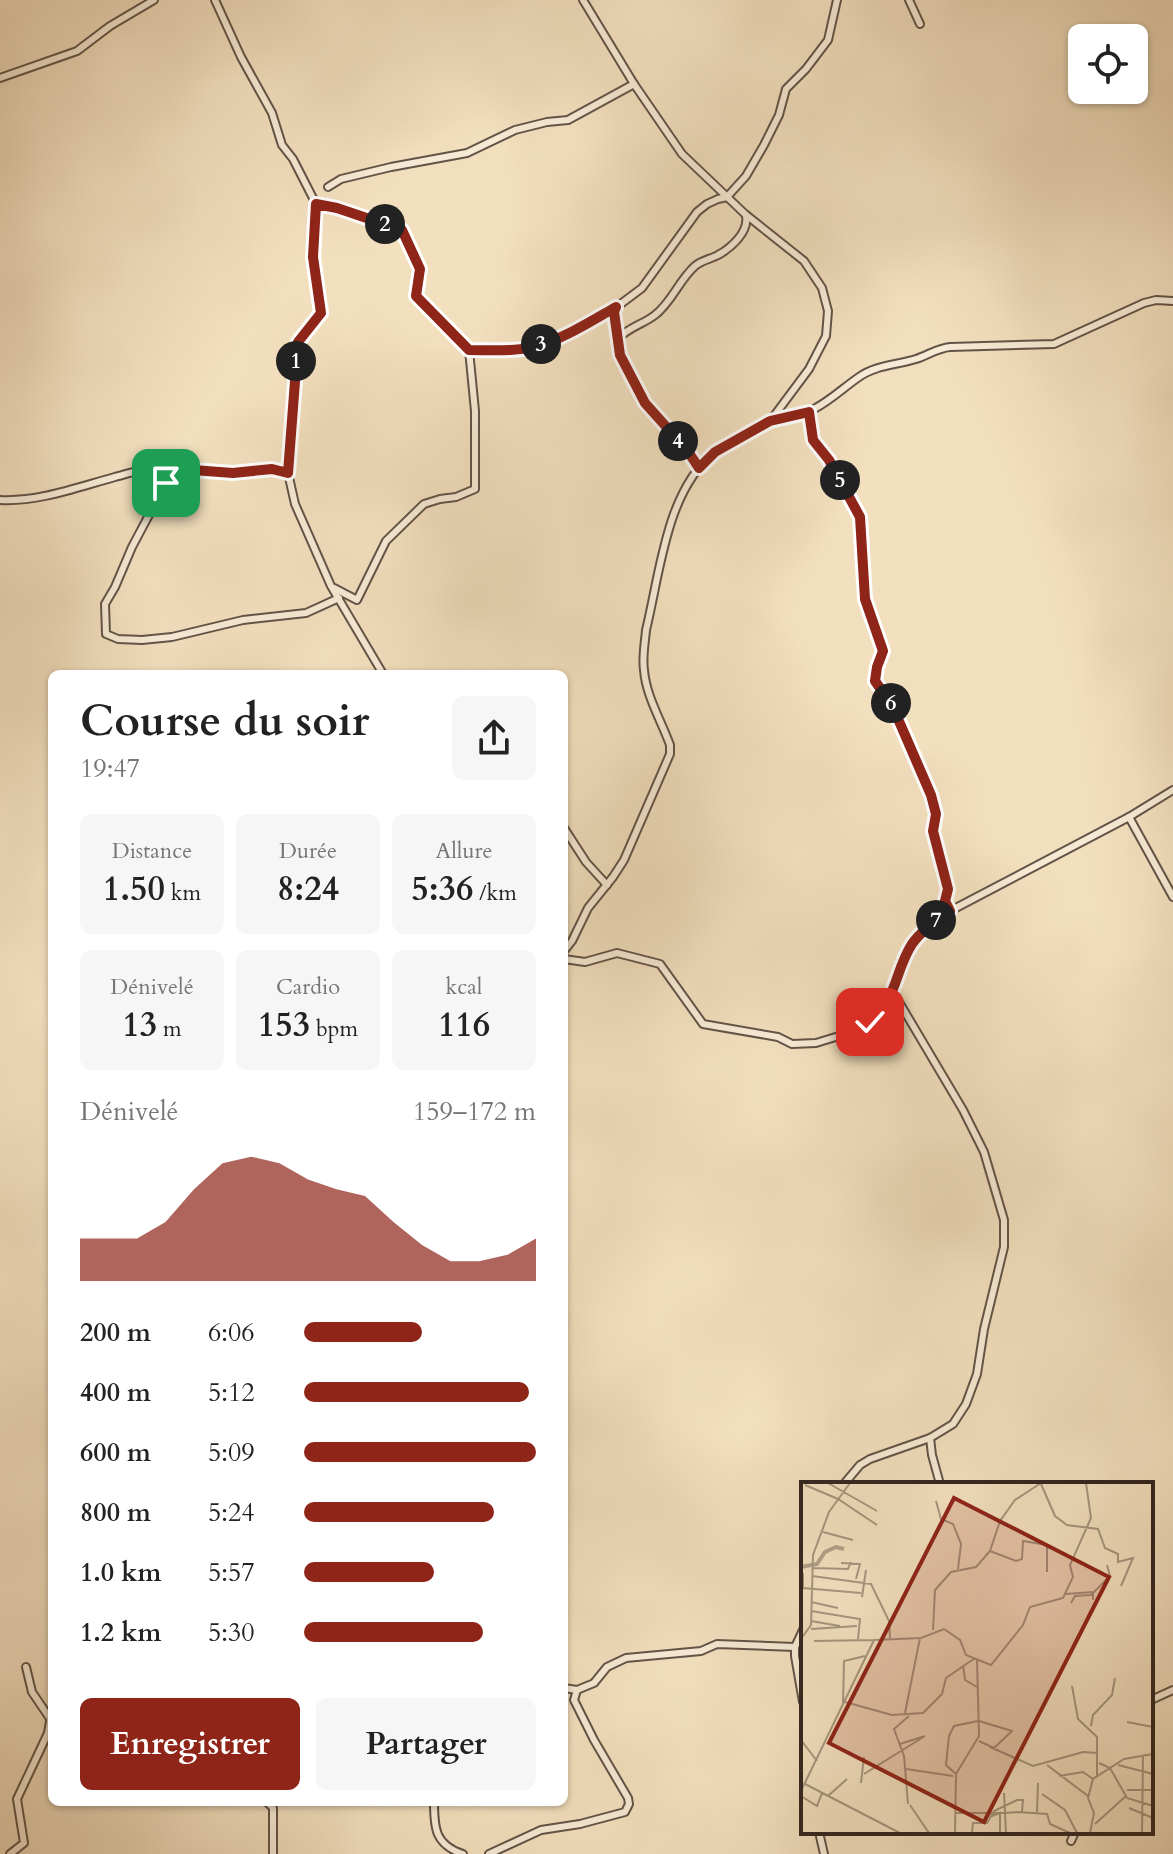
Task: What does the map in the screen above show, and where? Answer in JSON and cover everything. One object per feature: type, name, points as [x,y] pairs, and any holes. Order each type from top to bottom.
[{"type":"street","points":[[0,78],[77,51],[110,26],[154,0]]},
{"type":"street","points":[[215,0],[241,57],[272,113],[282,145],[293,159],[316,204],[313,257],[321,313],[298,342],[288,473],[295,504],[331,586],[381,670]]},
{"type":"street","points":[[583,0],[634,84],[682,154],[745,214],[804,261],[822,288],[828,311],[826,336],[820,350],[770,421]]},
{"type":"street","points":[[469,350],[537,346],[575,330],[642,288],[697,212],[707,204],[727,197],[746,176],[779,115],[786,89],[828,40],[837,0]]},
{"type":"street","points":[[909,0],[920,24]]},
{"type":"street","points":[[328,187],[341,179],[467,153],[515,130],[568,120],[634,84]]},
{"type":"street","points":[[316,204],[402,230],[420,269],[416,296],[469,350],[475,411],[475,489],[424,504],[386,541],[357,600],[331,586]]},
{"type":"street","points":[[618,339],[622,333],[658,313],[696,266],[729,247],[746,228],[745,214]]},
{"type":"street","points":[[568,947],[588,908],[624,860],[670,754],[670,745],[646,682],[646,630],[676,506],[699,468],[715,452],[770,421],[809,412],[830,401],[870,371],[942,348],[1054,344],[1144,303],[1173,301]]},
{"type":"street","points":[[616,307],[614,312],[620,355],[645,403],[699,468]]},
{"type":"street","points":[[809,412],[813,440],[829,460],[860,517],[865,599],[883,651],[875,681],[892,705],[931,795],[936,814],[933,831],[948,889],[945,901],[950,911]]},
{"type":"street","points":[[0,500],[32,498],[158,466],[180,465],[193,470],[233,473],[272,469],[288,473]]},
{"type":"street","points":[[193,470],[166,483],[132,547],[105,604],[106,634],[118,639],[172,637],[243,620],[306,613],[339,598]]},
{"type":"street","points":[[568,960],[585,962],[617,953],[660,964],[703,1024],[778,1037],[792,1044],[816,1043],[852,1032],[875,1017],[891,995],[912,944],[950,911],[1129,817],[1173,790]]},
{"type":"street","points":[[1129,817],[1173,897]]},
{"type":"street","points":[[568,834],[586,862],[607,885]]},
{"type":"street","points":[[846,1482],[860,1465],[870,1459],[930,1438],[953,1424],[966,1404],[977,1374],[984,1329],[1004,1247],[1004,1220],[990,1170],[974,1131],[896,997],[891,995]]},
{"type":"street","points":[[930,1438],[939,1482]]},
{"type":"street","points":[[801,1634],[795,1647],[801,1693]]},
{"type":"street","points":[[568,1689],[577,1690],[594,1683],[607,1667],[626,1658],[701,1651],[717,1644],[795,1647]]},
{"type":"street","points":[[26,1667],[32,1692],[48,1716]]},
{"type":"street","points":[[489,1854],[541,1830],[625,1812],[628,1798],[577,1707],[574,1700],[577,1690]]},
{"type":"street","points":[[1153,1699],[1173,1690]]},
{"type":"street","points":[[10,1854],[24,1843],[17,1799],[48,1733]]},
{"type":"street","points":[[271,1806],[273,1854]]},
{"type":"street","points":[[434,1806],[435,1828],[439,1837],[450,1848],[463,1854]]},
{"type":"street","points":[[819,1834],[824,1854]]},
{"type":"street","points":[[1071,1841],[1074,1834]]},
{"type":"route","points":[[166,483],[193,470],[233,473],[272,469],[288,473],[298,342],[321,313],[313,257],[316,204],[402,230],[420,269],[416,296],[469,350],[537,346],[575,330],[616,307],[614,312],[620,355],[645,403],[699,468],[715,452],[770,421],[809,412],[813,440],[829,460],[860,517],[865,599],[883,651],[875,681],[892,705],[931,795],[936,814],[933,831],[948,889],[945,901],[950,911],[912,944],[891,995],[870,1022]]}]
